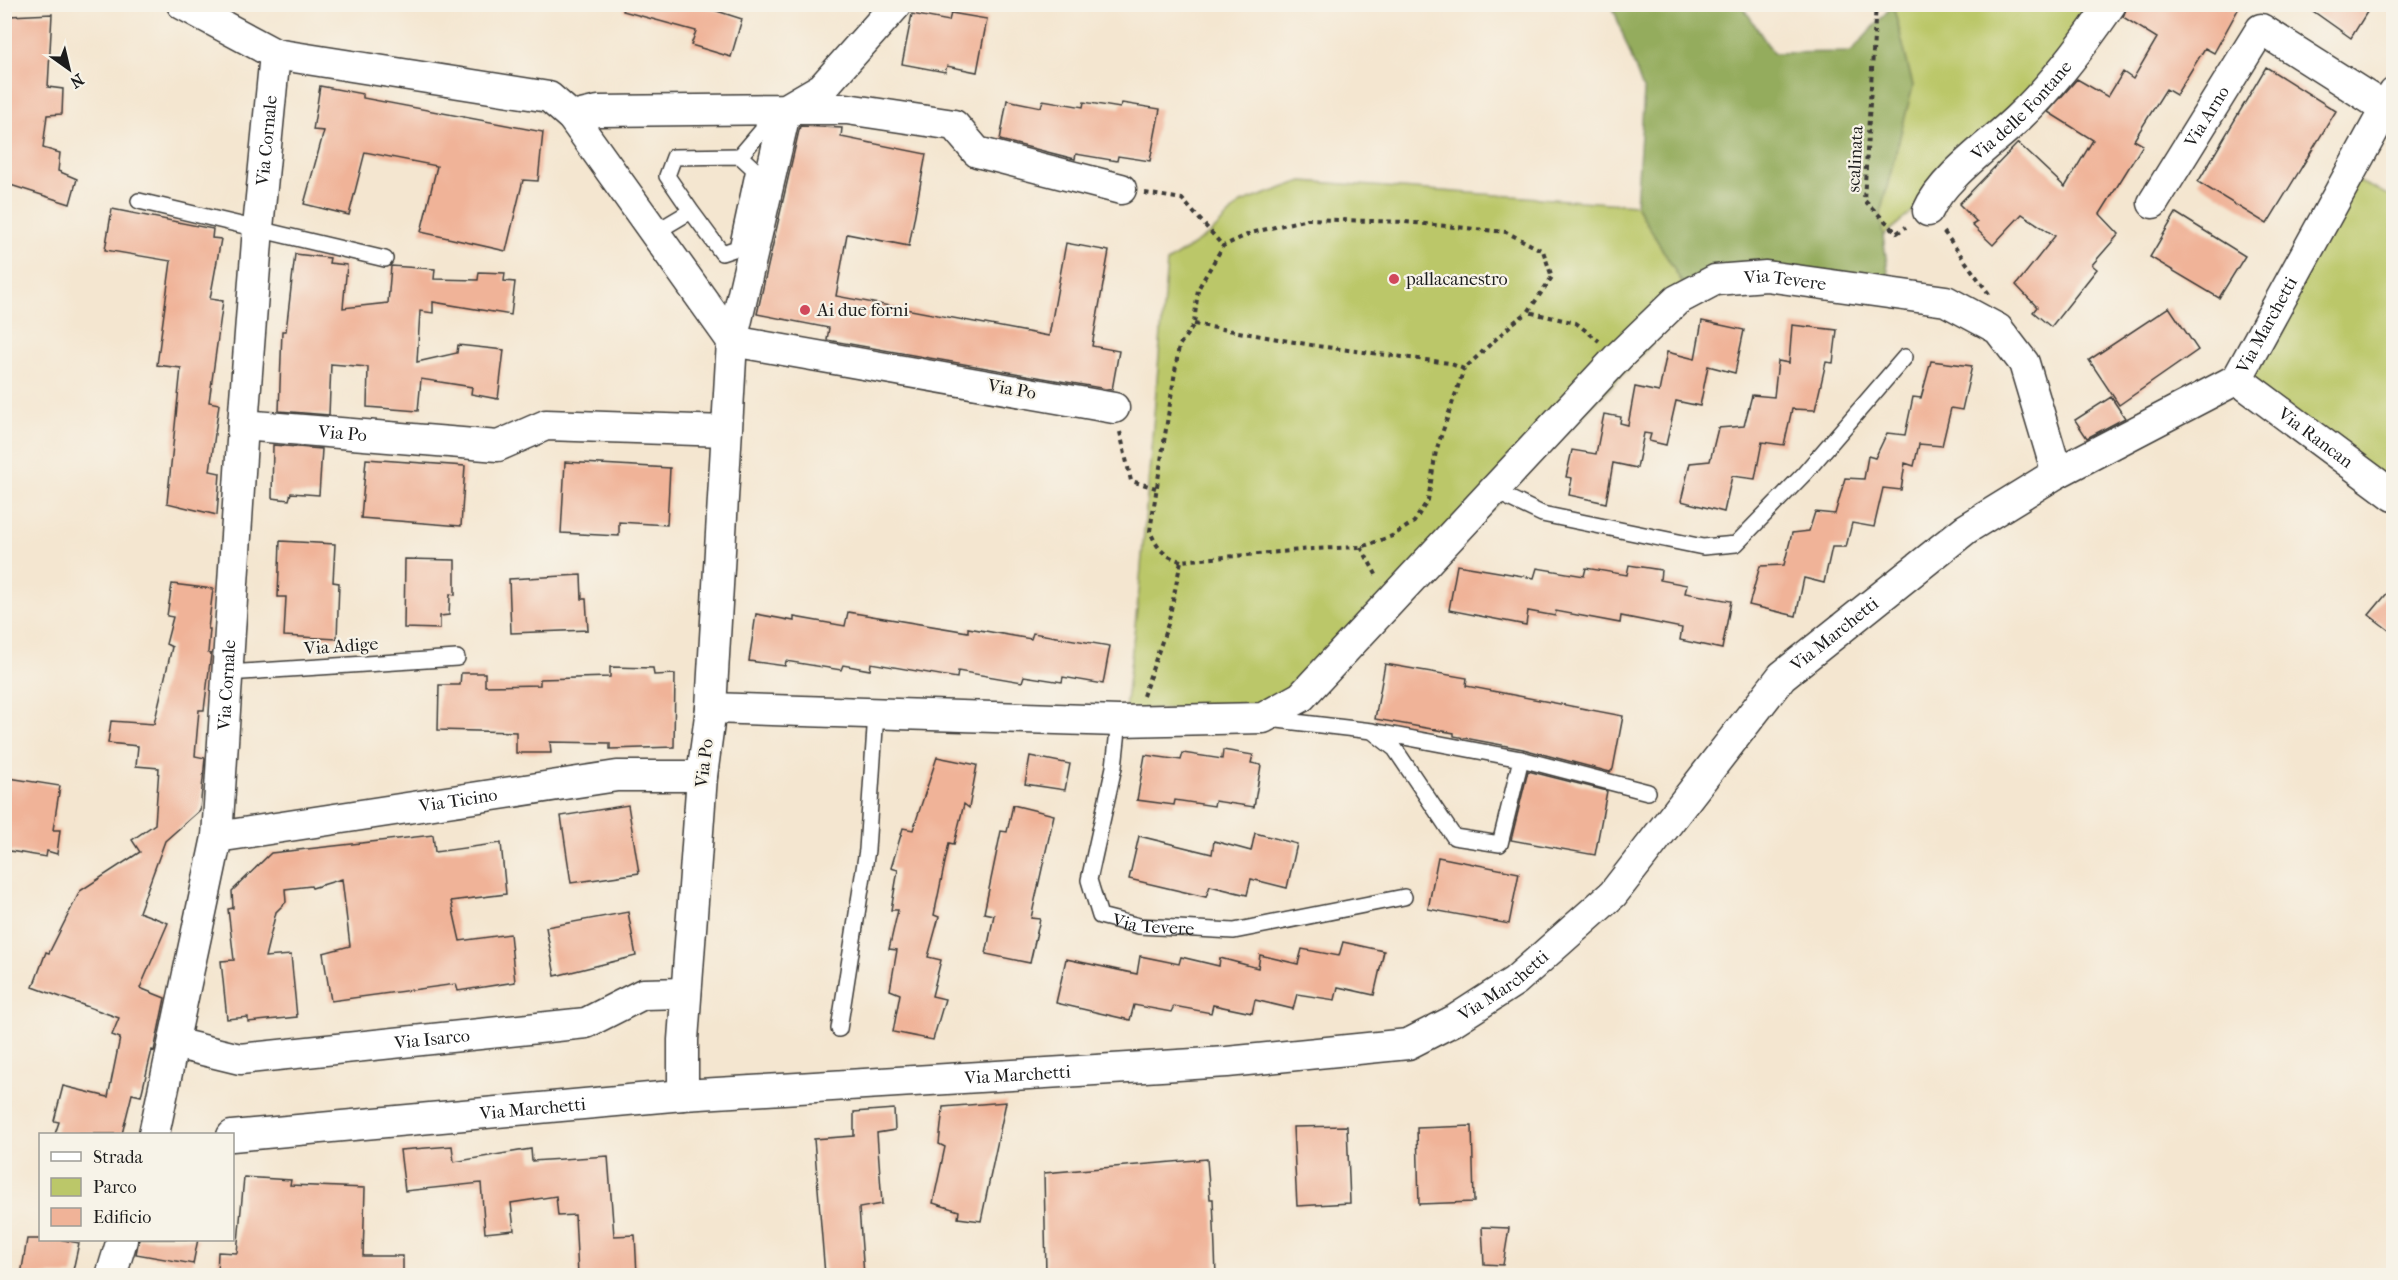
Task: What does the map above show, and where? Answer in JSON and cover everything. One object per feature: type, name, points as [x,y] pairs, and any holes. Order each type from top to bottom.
[{"type":"street","points":[[182,4],[275,54],[549,97],[572,117],[732,341]]},
{"type":"street","points":[[775,109],[822,87],[897,4]]},
{"type":"street","name":"Via delle Fontane","points":[[1928,212],[1931,203],[1966,165],[2019,118],[2078,52],[2111,4]]},
{"type":"street","name":"Via Arno","points":[[2152,203],[2260,17],[2390,100]]},
{"type":"street","name":"Via Cornale","points":[[154,1133],[217,837],[243,425],[258,228],[275,54]]},
{"type":"street","name":"Via Marchetti","points":[[234,1136],[682,1095],[1203,1063],[1408,1044],[1454,1022],[1515,981],[1613,894],[1782,675],[1966,529],[2057,473],[2237,379],[2390,100]]},
{"type":"street","name":"Via Po","points":[[682,1095],[686,993],[702,776],[711,708],[732,341],[775,109]]},
{"type":"street","points":[[572,117],[598,111],[847,109],[954,125],[977,152],[1121,189]]},
{"type":"street","name":"Via Tevere","points":[[711,708],[1130,721],[1263,718],[1301,697],[1619,356],[1677,300],[1715,280],[1766,276],[1946,301],[1998,329],[2024,363],[2057,473]]},
{"type":"street","name":"Via Po","points":[[732,341],[1114,408]]},
{"type":"street","name":"Via Rancan","points":[[2237,379],[2394,496]]},
{"type":"street","name":"Via Po","points":[[243,425],[498,446],[546,425],[726,430]]},
{"type":"street","name":"Via Ticino","points":[[217,837],[617,776],[702,776]]},
{"type":"street","name":"Via Isarco","points":[[174,1043],[240,1059],[586,1023],[643,994],[686,993]]},
{"type":"street","points":[[111,1275],[121,1241]]},
{"type":"lane","points":[[740,156],[763,129],[775,109]]},
{"type":"lane","points":[[740,156],[754,169],[737,248],[722,253],[691,211],[666,176],[674,157],[740,156]]},
{"type":"lane","points":[[139,201],[385,259]]},
{"type":"lane","points":[[654,233],[691,211]]},
{"type":"lane","points":[[1492,490],[1542,514],[1703,547],[1736,544],[1804,474],[1905,357]]},
{"type":"lane","name":"Via Adige","points":[[227,673],[457,658]]},
{"type":"lane","points":[[839,1029],[867,850],[876,712]]},
{"type":"lane","name":"Via Tevere","points":[[1263,718],[1372,731],[1521,759],[1648,792]]},
{"type":"lane","name":"Via Tevere","points":[[1130,721],[1114,767],[1089,880],[1100,916],[1139,926],[1234,931],[1404,897]]},
{"type":"lane","points":[[1372,731],[1395,749],[1454,837],[1500,844],[1521,759]]},
{"type":"path","name":"scalinata","points":[[1876,4],[1864,200],[1897,233],[1928,212]]},
{"type":"path","points":[[1121,189],[1182,199],[1224,246]]},
{"type":"path","points":[[1928,212],[1988,290],[1998,329]]},
{"type":"path","points":[[1307,219],[1405,222],[1506,232],[1543,251],[1552,277],[1528,312],[1464,369],[1436,451],[1428,500],[1414,522],[1392,536],[1361,547],[1180,561],[1167,557],[1156,547],[1150,531],[1179,346],[1194,324],[1198,289],[1224,246],[1251,233],[1307,219]]},
{"type":"path","points":[[1528,312],[1576,324],[1619,356]]},
{"type":"path","points":[[1194,324],[1317,346],[1449,363],[1464,369]]},
{"type":"path","points":[[1114,408],[1131,481],[1156,488]]},
{"type":"path","points":[[1130,721],[1143,694],[1168,624],[1180,561]]},
{"type":"green space","points":[[1612,5],[1742,5],[1773,53],[1851,52],[1893,5],[1913,86],[1880,214],[1891,293],[1752,280],[1693,301],[1636,205],[1644,92]]},
{"type":"green space","points":[[1893,5],[2097,5],[2067,48],[1945,184],[1882,237],[1880,214],[1913,86]]},
{"type":"green space","points":[[2346,176],[2393,197],[2393,501],[2227,378]]},
{"type":"green space","points":[[1302,181],[1636,205],[1693,301],[1305,705],[1125,710],[1139,591],[1167,262],[1211,233],[1241,203]]},
{"type":"building","points":[[624,4],[695,4],[742,19],[731,57],[691,45],[696,31],[623,11]]},
{"type":"building","points":[[2128,4],[2241,4],[2214,53],[2205,48],[2176,95],[2166,89],[2134,140],[2143,145],[2100,214],[2119,234],[2092,265],[2097,269],[2051,327],[2033,312],[2037,307],[2016,285],[2055,236],[2022,214],[1993,245],[1972,225],[1977,222],[1959,204],[2018,143],[2065,187],[2093,140],[2048,112],[2077,79],[2108,97],[2123,72],[2133,79],[2157,38],[2123,17]]},
{"type":"building","points":[[2303,4],[2372,4],[2351,38]]},
{"type":"building","points":[[951,13],[987,19],[977,72],[947,66],[945,72],[902,64],[912,14],[949,21]]},
{"type":"building","points":[[52,14],[48,87],[63,89],[62,114],[47,115],[43,148],[60,153],[58,171],[77,179],[70,204],[4,183],[4,55],[9,16]]},
{"type":"building","points":[[2266,67],[2336,111],[2267,224],[2198,182]]},
{"type":"building","points":[[320,86],[363,94],[363,98],[543,132],[538,181],[523,180],[506,251],[421,232],[437,166],[365,152],[349,215],[304,204],[324,131],[313,130]]},
{"type":"building","points":[[1007,100],[1041,107],[1043,100],[1083,107],[1084,102],[1120,108],[1122,103],[1160,109],[1150,161],[1118,156],[1117,161],[1076,154],[1075,159],[1000,140]]},
{"type":"building","points":[[800,126],[842,128],[841,137],[926,154],[909,246],[847,234],[836,296],[1049,336],[1066,243],[1109,251],[1092,346],[1119,351],[1112,390],[827,340],[829,328],[757,314]]},
{"type":"building","points":[[112,209],[213,229],[212,238],[221,239],[210,299],[223,301],[209,402],[219,404],[210,471],[220,473],[217,515],[167,503],[181,368],[157,365],[171,261],[105,250]]},
{"type":"building","points":[[2176,213],[2245,256],[2219,298],[2150,257]]},
{"type":"building","points":[[295,254],[330,258],[329,263],[347,265],[343,308],[388,303],[391,266],[435,269],[434,279],[478,280],[479,272],[505,273],[504,281],[515,282],[511,315],[433,302],[433,313],[420,311],[417,362],[457,353],[458,345],[504,350],[498,399],[471,394],[472,387],[421,379],[418,411],[367,407],[368,367],[331,364],[329,415],[279,411],[282,331],[286,331]]},
{"type":"building","points":[[2169,307],[2198,350],[2119,405],[2089,360]]},
{"type":"building","points":[[1702,321],[1744,330],[1735,373],[1708,366],[1700,406],[1676,401],[1666,445],[1649,441],[1651,434],[1644,433],[1637,468],[1613,463],[1606,503],[1569,495],[1572,478],[1566,477],[1572,450],[1596,454],[1604,414],[1621,417],[1620,423],[1628,425],[1635,387],[1659,392],[1667,352],[1695,359]]},
{"type":"building","points":[[1792,325],[1837,330],[1833,363],[1826,362],[1815,410],[1792,409],[1784,445],[1762,442],[1755,479],[1732,476],[1724,512],[1681,501],[1690,463],[1710,461],[1718,428],[1744,426],[1752,395],[1774,397],[1778,361],[1789,363]]},
{"type":"building","points":[[1931,361],[1972,366],[1962,410],[1951,408],[1942,446],[1919,444],[1914,466],[1905,463],[1901,490],[1883,488],[1874,527],[1852,523],[1846,547],[1832,547],[1824,583],[1804,578],[1796,616],[1749,605],[1760,566],[1784,565],[1792,533],[1809,531],[1815,512],[1835,514],[1845,478],[1864,479],[1868,456],[1875,458],[1887,433],[1905,435],[1913,397],[1921,398]]},
{"type":"building","points":[[2111,397],[2125,418],[2087,438],[2075,420]]},
{"type":"building","points":[[273,445],[322,449],[319,495],[291,493],[289,500],[272,498]]},
{"type":"building","points":[[366,459],[465,466],[461,526],[361,518]]},
{"type":"building","points":[[565,462],[670,468],[667,525],[619,522],[619,536],[561,533]]},
{"type":"building","points":[[280,541],[335,544],[333,582],[339,583],[337,639],[284,636],[286,597],[278,597]]},
{"type":"building","points":[[405,559],[455,560],[455,595],[450,594],[449,615],[440,616],[440,629],[404,628]]},
{"type":"building","points":[[1457,565],[1534,578],[1537,568],[1584,576],[1586,568],[1627,575],[1629,565],[1661,570],[1660,580],[1687,585],[1685,593],[1731,601],[1722,649],[1680,640],[1682,628],[1621,616],[1620,623],[1556,611],[1555,616],[1528,611],[1526,625],[1449,610]]},
{"type":"building","points":[[581,575],[582,599],[586,599],[588,630],[511,633],[509,579]]},
{"type":"building","points":[[172,584],[213,589],[208,629],[210,629],[208,653],[211,654],[204,710],[199,710],[195,756],[205,758],[200,810],[165,841],[139,912],[168,923],[140,988],[165,998],[154,1051],[152,1050],[141,1096],[132,1094],[122,1133],[55,1133],[59,1122],[54,1121],[63,1086],[108,1097],[120,1038],[112,1035],[119,1018],[33,987],[46,952],[49,953],[80,891],[140,852],[132,840],[155,824],[159,768],[136,766],[138,746],[108,743],[111,721],[154,724],[172,647],[166,644],[173,617],[167,616]]},
{"type":"building","points":[[2394,585],[2394,634],[2369,615]]},
{"type":"building","points":[[848,612],[968,632],[968,628],[1031,639],[1033,633],[1110,646],[1103,684],[1063,677],[1062,682],[1024,676],[1022,682],[958,671],[957,678],[871,663],[870,670],[843,665],[841,670],[786,661],[785,666],[749,661],[756,614],[794,621],[794,617],[845,626]]},
{"type":"building","points":[[1385,664],[1467,678],[1466,686],[1623,716],[1613,769],[1610,772],[1523,749],[1454,736],[1454,733],[1375,719]]},
{"type":"building","points":[[610,667],[653,668],[654,675],[675,674],[674,747],[610,749],[610,743],[550,742],[551,753],[516,753],[516,732],[438,730],[439,685],[460,685],[461,673],[485,673],[485,686],[540,685],[540,679],[610,677]]},
{"type":"building","points":[[1223,750],[1253,755],[1251,763],[1261,765],[1254,807],[1215,801],[1214,806],[1175,800],[1174,805],[1137,800],[1145,755],[1181,760],[1183,753],[1222,759]]},
{"type":"building","points":[[1030,756],[1070,764],[1065,790],[1025,784]]},
{"type":"building","points":[[937,757],[977,765],[969,808],[964,804],[954,844],[949,843],[934,915],[939,917],[928,957],[941,960],[932,996],[945,999],[933,1040],[893,1032],[900,994],[890,990],[897,950],[889,949],[898,910],[891,910],[898,870],[891,868],[903,828],[913,830]]},
{"type":"building","points":[[1528,771],[1607,791],[1595,855],[1511,840]]},
{"type":"building","points":[[9,778],[60,786],[53,830],[60,830],[57,854],[47,851],[46,857],[4,850],[4,804]]},
{"type":"building","points":[[628,805],[639,873],[571,883],[561,816]]},
{"type":"building","points":[[1013,805],[1054,815],[1031,918],[1040,919],[1030,963],[986,954],[994,915],[984,913],[1001,831],[1007,832]]},
{"type":"building","points":[[1255,833],[1297,844],[1287,888],[1251,879],[1247,895],[1210,886],[1206,897],[1129,879],[1139,836],[1212,854],[1214,841],[1251,851]]},
{"type":"building","points":[[433,835],[435,852],[501,843],[506,894],[451,901],[460,941],[510,934],[515,982],[458,991],[456,984],[331,1001],[323,953],[350,946],[342,879],[312,888],[311,886],[285,889],[286,902],[276,912],[265,957],[291,955],[297,1017],[248,1022],[248,1017],[227,1019],[221,961],[234,960],[228,909],[233,908],[232,891],[271,853]]},
{"type":"building","points":[[1438,857],[1519,873],[1509,924],[1428,909]]},
{"type":"building","points":[[628,912],[636,956],[555,976],[546,927]]},
{"type":"building","points":[[1343,942],[1384,951],[1374,995],[1338,987],[1335,1000],[1297,994],[1293,1009],[1255,1000],[1252,1013],[1213,1005],[1211,1013],[1174,1006],[1171,1012],[1134,1005],[1130,1020],[1056,1003],[1066,959],[1137,974],[1140,956],[1179,964],[1181,957],[1219,966],[1220,958],[1258,968],[1260,955],[1298,964],[1302,949],[1339,956]]},
{"type":"building","points":[[1006,1102],[981,1221],[958,1218],[959,1211],[933,1203],[945,1147],[939,1144],[943,1107]]},
{"type":"building","points":[[894,1109],[895,1130],[877,1133],[882,1204],[859,1208],[864,1275],[825,1275],[814,1139],[854,1136],[854,1112]]},
{"type":"building","points":[[1347,1126],[1350,1203],[1297,1206],[1293,1127]]},
{"type":"building","points":[[1472,1126],[1474,1202],[1419,1204],[1417,1128]]},
{"type":"building","points":[[452,1146],[454,1162],[531,1149],[532,1161],[608,1156],[614,1236],[635,1235],[637,1275],[578,1275],[575,1215],[558,1216],[556,1196],[511,1203],[514,1230],[485,1233],[481,1183],[405,1191],[400,1150]]},
{"type":"building","points":[[1207,1159],[1210,1199],[1213,1199],[1216,1275],[1046,1275],[1044,1173]]},
{"type":"building","points":[[244,1177],[291,1180],[290,1185],[365,1188],[363,1256],[403,1256],[403,1275],[217,1275],[218,1252],[237,1253]]},
{"type":"building","points":[[1482,1227],[1509,1228],[1503,1265],[1484,1264]]},
{"type":"building","points":[[27,1239],[79,1243],[72,1275],[21,1275]]},
{"type":"building","points":[[139,1241],[198,1241],[193,1264],[136,1254]]},
{"type":"place","name":"pallacanestro","points":[[1394,279]]},
{"type":"place","name":"Ai due forni","points":[[805,310]]}]
